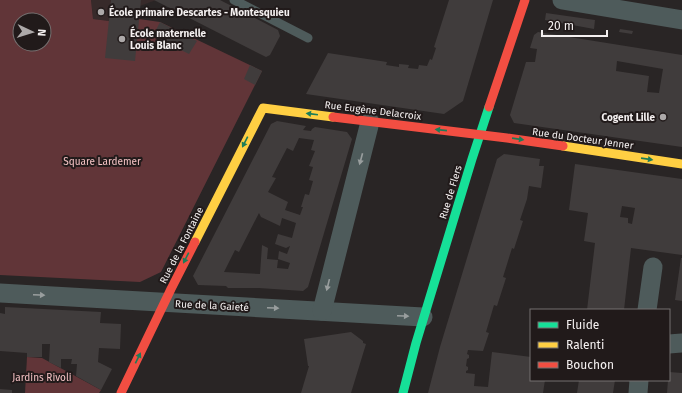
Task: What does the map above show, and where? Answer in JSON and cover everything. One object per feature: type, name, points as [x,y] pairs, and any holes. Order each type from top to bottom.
[{"type":"street","name":"Rue de Flers","points":[[403,393],[423,317],[480,135],[525,0]]},
{"type":"street","points":[[562,0],[682,20]]},
{"type":"street","name":"Rue Eugène Delacroix","points":[[263,108],[480,135]]},
{"type":"street","name":"Rue de la Fontaine","points":[[121,393],[164,302],[263,108]]},
{"type":"street","points":[[322,311],[370,122]]},
{"type":"street","name":"Rue du Docteur Jenner","points":[[480,135],[682,164]]},
{"type":"street","points":[[647,309],[653,267]]},
{"type":"street","name":"Rue de la Gaieté","points":[[0,293],[423,317]]},
{"type":"street","points":[[670,344],[682,343]]},
{"type":"street","points":[[638,393],[639,381]]},
{"type":"lane","points":[[234,0],[308,38]]},
{"type":"shaded area","name":"École maternelle Louis Blanc","points":[[91,0],[156,0],[140,6],[135,61],[109,21],[93,19]]},
{"type":"green space","name":"Square Lardemer","points":[[0,0],[91,0],[93,19],[109,21],[139,19],[160,22],[262,71],[161,272],[140,282],[0,275]]},
{"type":"green space","name":"Jardins Rivoli","points":[[27,357],[42,358],[101,390],[99,393],[25,393]]},
{"type":"building","name":"École maternelle Louis Blanc","points":[[111,0],[141,0],[135,61],[105,58]]},
{"type":"building","points":[[154,0],[220,0],[278,30],[280,36],[270,55],[266,57]]},
{"type":"building","points":[[449,0],[493,0],[463,101],[444,114],[306,94],[328,53],[387,62],[386,65],[399,67],[399,64],[409,65],[408,68],[418,69],[419,65],[427,66],[430,59],[432,60],[436,48],[434,47]]},
{"type":"building","points":[[546,13],[595,20],[594,29],[545,20]]},
{"type":"building","points":[[160,22],[197,41],[189,54],[153,36]]},
{"type":"building","points":[[620,29],[633,31],[632,34],[619,32]]},
{"type":"building","points":[[538,32],[682,55],[682,147],[514,123],[510,115],[526,62],[535,62],[537,49],[530,48],[534,35]],"holes":[[[617,61],[663,69],[659,93],[647,92],[649,76],[616,71]]]},
{"type":"building","points":[[250,65],[262,71],[255,85],[244,79]]},
{"type":"building","points":[[277,121],[306,126],[303,130],[311,131],[315,127],[347,132],[352,139],[308,287],[303,291],[259,288],[228,288],[226,286],[198,285],[193,276],[271,124]],"holes":[[[299,138],[314,140],[311,150],[315,151],[309,166],[313,167],[309,180],[313,181],[309,195],[305,194],[300,215],[285,210],[288,202],[268,192],[276,178],[272,177],[287,148],[293,151]],[[259,213],[261,217],[280,226],[282,218],[296,223],[292,238],[278,234],[275,244],[286,248],[290,246],[287,254],[279,251],[278,259],[290,263],[288,269],[277,268],[278,260],[267,259],[268,248],[262,245],[260,274],[224,272],[235,250],[239,252]]]},
{"type":"building","points":[[504,154],[540,159],[539,166],[544,166],[541,188],[529,186],[527,199],[520,220],[523,221],[514,249],[512,248],[503,277],[506,278],[497,306],[494,305],[486,332],[489,333],[483,351],[468,350],[467,354],[469,355],[469,358],[467,359],[466,366],[468,367],[468,370],[466,373],[475,374],[474,386],[488,387],[492,352],[530,357],[530,381],[545,381],[543,393],[428,393],[440,347],[497,159]]},
{"type":"building","points":[[575,164],[682,179],[682,255],[631,248],[624,309],[587,309],[595,243],[584,241],[588,213],[569,210]],"holes":[[[622,206],[635,208],[632,224],[628,223],[628,218],[620,217]]]},
{"type":"building","points":[[682,258],[682,301],[675,300]]},
{"type":"building","points":[[5,307],[101,312],[100,323],[121,324],[120,349],[99,348],[98,362],[112,369],[101,390],[76,376],[77,364],[71,364],[72,359],[61,359],[61,368],[49,362],[50,344],[42,344],[42,357],[27,357],[27,353],[0,351],[0,313],[5,314]]},
{"type":"building","points":[[351,332],[366,344],[351,393],[301,393],[309,366],[304,339]]},
{"type":"building","points":[[670,372],[682,373],[682,393],[667,393],[668,381],[670,381]]},
{"type":"building","points":[[579,381],[615,381],[613,393],[577,393]]},
{"type":"building","points":[[0,389],[12,390],[12,393],[0,393]]},
{"type":"traffic: fast","points":[[403,393],[416,343],[489,107]]},
{"type":"traffic: slow","points":[[195,242],[263,108],[333,117]]},
{"type":"traffic: slow","points":[[563,146],[682,164]]},
{"type":"traffic: jam","points":[[489,107],[525,0]]},
{"type":"traffic: jam","points":[[333,117],[563,146]]},
{"type":"traffic: jam","points":[[121,393],[195,242]]},
{"type":"place","name":"École primaire Descartes - Montesquieu","points":[[101,12]]},
{"type":"place","name":"École maternelle Louis Blanc","points":[[122,39]]},
{"type":"place","name":"Cogent Lille","points":[[663,117]]}]
